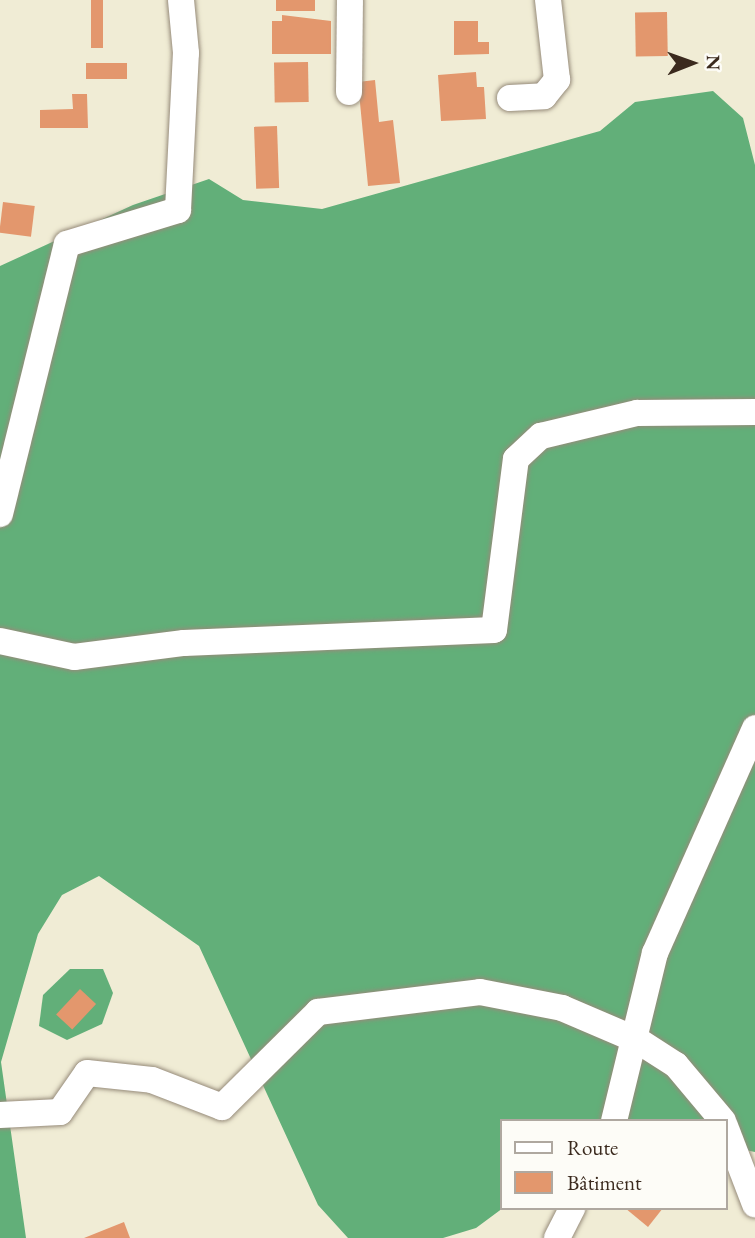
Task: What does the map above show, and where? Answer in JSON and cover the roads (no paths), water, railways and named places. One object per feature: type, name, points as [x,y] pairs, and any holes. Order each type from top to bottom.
[{"type":"street","points":[[0,514],[67,244],[178,211],[186,53],[181,0]]},
{"type":"street","points":[[349,92],[350,0]]},
{"type":"street","points":[[510,98],[544,96],[556,80],[548,0]]},
{"type":"street","points":[[0,641],[74,657],[184,643],[495,631],[516,459],[541,436],[637,413],[755,412]]},
{"type":"street","points":[[615,1119],[636,1040],[654,953],[755,728]]},
{"type":"street","points":[[0,1115],[60,1112],[87,1073],[152,1080],[222,1107],[318,1012],[480,992],[562,1008],[636,1040],[676,1065],[721,1119]]},
{"type":"street","points":[[727,1131],[755,1203]]},
{"type":"street","points":[[556,1238],[571,1210]]}]
